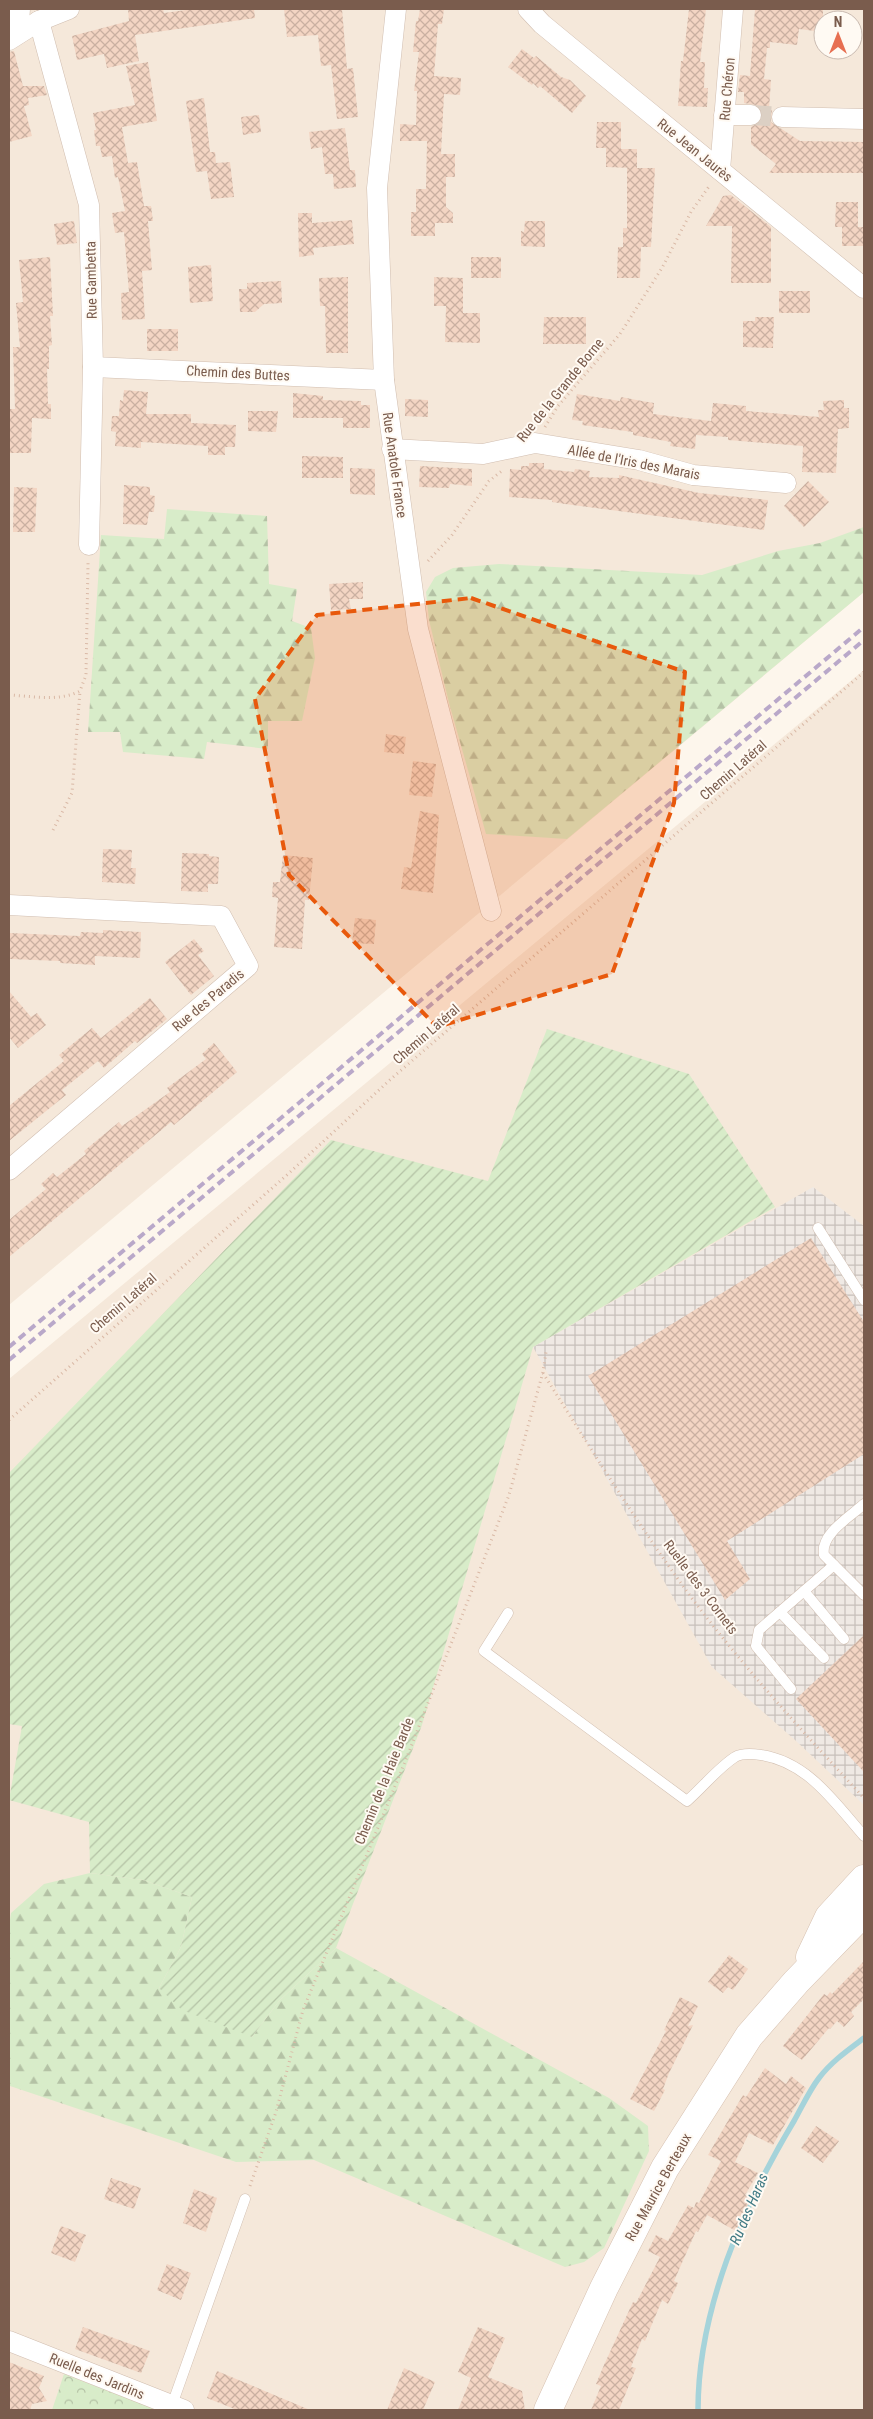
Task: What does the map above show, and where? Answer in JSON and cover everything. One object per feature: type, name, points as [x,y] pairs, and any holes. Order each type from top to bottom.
[{"type":"main road","name":"Rue Maurice Berteaux","points":[[796,1982],[819,1942],[829,1917],[864,1879]]},
{"type":"main road","name":"Rue Maurice Berteaux","points":[[548,2410],[604,2288],[665,2168],[750,2036],[796,1982],[864,1912]]},
{"type":"street","points":[[14,36],[20,9]]},
{"type":"street","points":[[14,36],[39,21],[69,9]]},
{"type":"street","name":"Rue Anatole France","points":[[396,9],[377,188],[384,380],[418,629],[491,912]]},
{"type":"street","name":"Rue Jean Jaurès","points":[[528,9],[542,24],[864,288]]},
{"type":"street","name":"Rue Chéron","points":[[720,170],[733,9]]},
{"type":"street","name":"Rue Gambetta","points":[[39,21],[89,206],[93,366],[89,545]]},
{"type":"street","points":[[724,115],[751,116]]},
{"type":"street","points":[[782,117],[864,119]]},
{"type":"street","name":"Chemin des Buttes","points":[[93,366],[384,380]]},
{"type":"street","name":"Allée de l'Iris des Marais","points":[[392,449],[482,454],[535,443],[639,460],[693,475],[786,483]]},
{"type":"street","name":"Rue des Paradis","points":[[9,905],[221,916],[248,966],[9,1170]]},
{"type":"street","name":"Ruelle des Jardins","points":[[9,2341],[178,2408]]},
{"type":"lane","points":[[818,1228],[864,1300]]},
{"type":"lane","points":[[864,1504],[825,1542],[823,1548],[824,1555],[864,1595]]},
{"type":"lane","points":[[791,1689],[756,1646],[759,1630],[834,1565]]},
{"type":"lane","points":[[804,1591],[844,1639]]},
{"type":"lane","points":[[780,1612],[824,1658]]},
{"type":"lane","points":[[508,1613],[484,1651],[687,1802],[736,1756],[752,1753],[771,1756],[785,1761],[811,1776],[864,1836]]},
{"type":"lane","points":[[178,2408],[245,2198]]},
{"type":"path","name":"Rue de la Grande Borne","points":[[535,443],[558,406],[620,334],[662,268],[691,212],[720,170]]},
{"type":"path","points":[[411,580],[452,535],[489,481],[504,469]]},
{"type":"path","points":[[53,830],[72,793],[80,691],[86,675],[89,545]]},
{"type":"path","name":"Chemin Latéral","points":[[9,1420],[288,1174],[392,1078],[864,672]]},
{"type":"path","points":[[9,695],[70,696],[80,691]]},
{"type":"path","name":"Chemin de la Haie Barde","points":[[245,2198],[276,2112],[303,2010],[407,1758],[510,1495],[543,1372],[546,1352]]},
{"type":"path","name":"Ruelle des 3 Cornets","points":[[543,1372],[620,1494],[691,1597],[774,1700],[864,1798]]},
{"type":"highlighted area","points":[[471,598],[685,672],[674,803],[612,974],[437,1027],[289,875],[255,699],[317,615]]},
{"type":"shaded area","points":[[9,9],[864,9],[864,592],[9,1305]]},
{"type":"shaded area","points":[[864,670],[864,2410],[9,2410],[9,1379]]},
{"type":"shaded area","points":[[813,1187],[864,1226],[864,1805],[795,1740],[712,1667],[533,1347]]},
{"type":"green space","points":[[167,509],[267,516],[269,584],[297,589],[292,621],[311,628],[315,658],[302,721],[268,721],[268,749],[207,742],[204,759],[123,752],[120,732],[88,732],[101,535],[164,539]]},
{"type":"green space","points":[[864,527],[864,592],[567,839],[486,834],[449,703],[429,620],[426,592],[435,577],[453,568],[499,564],[702,575],[778,551],[820,543]]},
{"type":"green space","points":[[547,1029],[689,1074],[775,1207],[533,1347],[422,1725],[336,1948],[279,2001],[252,2037],[182,2010],[159,1988],[181,1947],[192,1897],[143,1880],[90,1873],[89,1822],[9,1800],[22,1726],[9,1724],[9,1473],[331,1140],[488,1181]]},
{"type":"green space","points":[[90,1873],[143,1880],[192,1897],[181,1947],[159,1988],[252,2037],[279,2001],[336,1948],[609,2098],[648,2126],[649,2151],[604,2248],[584,2262],[565,2267],[314,2160],[236,2162],[10,2086],[9,1926],[11,1913],[44,1884]]},
{"type":"green space","points":[[64,2374],[158,2410],[52,2410]]},
{"type":"building","points":[[128,9],[163,9],[164,13],[193,9],[254,9],[255,18],[135,35],[139,61],[107,68],[104,54],[77,60],[72,36],[129,21]]},
{"type":"building","points":[[284,9],[342,9],[347,69],[353,68],[358,117],[337,119],[331,65],[321,66],[318,35],[287,37]]},
{"type":"building","points":[[420,9],[444,9],[442,24],[438,24],[434,76],[461,78],[460,95],[444,94],[441,154],[455,154],[455,177],[446,177],[446,207],[453,213],[453,223],[435,223],[435,236],[411,236],[411,212],[416,212],[416,189],[426,189],[427,141],[400,141],[400,124],[416,125],[417,91],[414,91],[419,52],[413,52],[416,21],[418,21]]},
{"type":"building","points":[[689,9],[706,9],[700,62],[705,62],[704,88],[708,88],[707,107],[678,106],[681,61],[683,61]]},
{"type":"building","points":[[755,9],[823,9],[813,10],[813,31],[799,29],[797,45],[770,42],[770,48],[767,48],[764,79],[771,80],[769,110],[772,110],[771,122],[800,141],[864,142],[864,173],[769,173],[776,164],[751,144],[751,127],[761,121],[761,110],[756,105],[744,103],[744,92],[738,92],[740,75],[750,76]]},
{"type":"building","points":[[522,49],[534,58],[536,56],[561,77],[570,80],[586,96],[572,113],[540,86],[538,88],[533,83],[532,85],[508,67]]},
{"type":"building","points":[[14,51],[23,86],[44,86],[47,95],[28,98],[29,105],[24,106],[32,136],[9,142],[9,52]]},
{"type":"building","points":[[148,62],[157,121],[122,127],[128,163],[137,162],[144,206],[151,206],[153,221],[148,221],[152,270],[142,271],[145,319],[122,320],[121,293],[129,292],[124,232],[115,233],[112,213],[125,211],[118,177],[115,178],[112,156],[102,157],[100,146],[96,146],[93,113],[135,105],[126,66]]},
{"type":"building","points":[[204,98],[210,152],[215,152],[216,163],[230,162],[234,197],[211,199],[207,171],[196,172],[186,101]]},
{"type":"building","points":[[259,115],[261,132],[243,135],[241,117]]},
{"type":"building","points":[[597,122],[621,122],[621,149],[637,149],[637,168],[655,168],[651,247],[641,247],[640,278],[617,278],[618,247],[623,247],[623,228],[627,228],[627,168],[632,168],[606,167],[606,148],[596,148]]},
{"type":"building","points":[[345,128],[350,170],[355,170],[356,187],[334,189],[333,174],[325,174],[322,147],[311,149],[309,132]]},
{"type":"building","points":[[731,195],[771,227],[771,283],[731,283],[732,226],[706,226],[723,196]]},
{"type":"building","points":[[836,202],[858,202],[858,227],[864,227],[864,246],[842,246],[842,227],[835,227]]},
{"type":"building","points":[[298,213],[312,213],[312,223],[352,220],[354,244],[313,248],[314,255],[299,257]]},
{"type":"building","points":[[74,221],[77,243],[57,245],[54,224]]},
{"type":"building","points":[[525,221],[545,221],[545,247],[521,246],[521,231],[524,232]]},
{"type":"building","points":[[50,257],[53,316],[50,316],[52,345],[49,346],[49,369],[47,369],[48,404],[51,404],[51,419],[32,418],[31,453],[9,453],[9,409],[15,409],[13,347],[20,347],[16,303],[23,302],[19,260]]},
{"type":"building","points":[[471,257],[501,257],[501,278],[471,278]]},
{"type":"building","points":[[211,265],[213,301],[190,303],[188,267]]},
{"type":"building","points":[[348,277],[348,353],[326,353],[325,306],[320,306],[319,278]]},
{"type":"building","points":[[434,277],[463,278],[463,313],[480,313],[480,343],[445,342],[446,306],[434,306]]},
{"type":"building","points":[[281,281],[282,303],[264,304],[255,312],[240,312],[239,289],[247,289],[247,283]]},
{"type":"building","points":[[779,291],[810,291],[810,313],[779,313]]},
{"type":"building","points":[[544,317],[586,317],[586,344],[543,344]]},
{"type":"building","points":[[755,317],[774,317],[773,348],[743,347],[743,321],[755,321]]},
{"type":"building","points":[[147,329],[178,329],[178,351],[147,351]]},
{"type":"building","points":[[124,390],[148,392],[146,414],[191,414],[191,423],[236,425],[235,447],[225,447],[225,455],[208,455],[208,446],[141,442],[141,448],[115,446],[116,432],[111,431],[112,416],[119,416],[120,400],[123,401]]},
{"type":"building","points":[[293,393],[323,396],[323,400],[361,401],[361,405],[370,405],[370,428],[343,428],[343,418],[293,418]]},
{"type":"building","points":[[577,394],[620,401],[621,397],[654,403],[653,414],[711,421],[713,403],[746,406],[746,411],[819,417],[818,410],[824,410],[823,401],[844,400],[844,408],[849,408],[849,428],[838,429],[836,473],[802,472],[803,446],[728,440],[728,437],[696,435],[695,449],[670,446],[671,442],[633,435],[633,432],[582,425],[583,421],[572,420]]},
{"type":"building","points":[[405,399],[428,400],[428,417],[405,416]]},
{"type":"building","points":[[248,411],[278,411],[276,432],[248,431]]},
{"type":"building","points":[[302,456],[343,457],[343,478],[302,478]]},
{"type":"building","points":[[529,463],[544,463],[544,469],[574,472],[575,469],[590,471],[589,477],[619,478],[619,475],[699,493],[768,500],[764,530],[565,504],[552,502],[552,500],[509,497],[510,469],[521,470],[521,466],[529,466]]},
{"type":"building","points":[[420,466],[472,469],[472,486],[450,484],[449,488],[419,487]]},
{"type":"building","points":[[350,468],[375,469],[375,495],[350,494]]},
{"type":"building","points":[[808,481],[829,502],[804,527],[784,506]]},
{"type":"building","points":[[124,485],[150,487],[150,495],[155,496],[154,512],[149,512],[147,525],[123,524]]},
{"type":"building","points":[[14,487],[37,488],[35,532],[13,532]]},
{"type":"building","points":[[363,582],[363,599],[349,599],[351,609],[331,610],[329,584]]},
{"type":"building","points":[[386,734],[406,737],[404,754],[384,752]]},
{"type":"building","points":[[413,761],[436,764],[432,797],[409,795]]},
{"type":"building","points":[[420,811],[439,815],[433,893],[401,889],[404,867],[411,868]]},
{"type":"building","points":[[103,849],[132,850],[131,868],[136,868],[135,884],[102,882]]},
{"type":"building","points":[[182,853],[209,854],[209,856],[219,857],[218,884],[208,884],[208,892],[181,891]]},
{"type":"building","points":[[283,855],[313,858],[309,900],[305,900],[302,949],[274,947],[278,898],[272,897],[273,882],[280,882]]},
{"type":"building","points":[[355,918],[376,920],[374,944],[352,943]]},
{"type":"building","points":[[103,930],[141,932],[140,958],[95,956],[95,965],[60,963],[60,961],[9,959],[9,933],[80,936],[81,932],[103,933]]},
{"type":"building","points":[[194,939],[204,951],[198,955],[214,976],[191,995],[165,962]]},
{"type":"building","points":[[9,991],[31,1017],[37,1013],[46,1025],[18,1048],[9,1037]]},
{"type":"building","points":[[150,998],[167,1019],[137,1043],[135,1041],[104,1068],[98,1061],[62,1090],[66,1095],[9,1141],[9,1106],[64,1061],[59,1055],[92,1028],[101,1038]]},
{"type":"building","points":[[214,1043],[237,1072],[174,1125],[171,1122],[9,1257],[9,1220],[46,1189],[41,1184],[53,1173],[57,1177],[86,1154],[84,1151],[119,1122],[122,1126],[170,1092],[167,1088],[206,1059],[202,1054]]},
{"type":"building","points":[[811,1238],[864,1322],[864,1454],[727,1541],[750,1579],[725,1600],[588,1376]]},
{"type":"building","points":[[864,1635],[864,1772],[796,1699]]},
{"type":"building","points":[[729,1955],[748,1969],[733,1990],[728,1987],[723,1993],[708,1982]]},
{"type":"building","points":[[864,1961],[864,1999],[851,2012],[854,2016],[844,2027],[837,2021],[802,2060],[783,2046],[824,1994],[827,1996],[830,1992],[832,1994]]},
{"type":"building","points":[[680,1997],[698,2006],[688,2026],[693,2025],[669,2073],[663,2089],[665,2090],[654,2111],[630,2099],[666,2031],[664,2030]]},
{"type":"building","points":[[765,2068],[786,2084],[791,2076],[806,2088],[773,2145],[749,2133],[735,2162],[758,2173],[745,2195],[751,2198],[736,2231],[707,2215],[698,2232],[696,2231],[674,2281],[678,2283],[668,2304],[662,2300],[645,2341],[642,2339],[631,2367],[636,2368],[619,2410],[591,2410],[601,2386],[596,2384],[604,2365],[633,2302],[636,2303],[660,2257],[648,2251],[656,2235],[668,2241],[688,2205],[694,2208],[696,2202],[699,2203],[721,2161],[708,2155],[743,2095],[746,2097]]},
{"type":"building","points":[[816,2126],[839,2141],[823,2163],[801,2148]]},
{"type":"building","points":[[111,2178],[141,2188],[134,2209],[104,2199]]},
{"type":"building","points":[[194,2189],[217,2198],[206,2232],[183,2223]]},
{"type":"building","points":[[61,2226],[86,2235],[75,2262],[51,2253]]},
{"type":"building","points":[[167,2264],[191,2273],[181,2300],[157,2290]]},
{"type":"building","points":[[83,2327],[150,2351],[141,2373],[75,2349]]},
{"type":"building","points":[[478,2327],[505,2338],[488,2377],[522,2391],[525,2410],[458,2410],[471,2378],[458,2372]]},
{"type":"building","points":[[9,2362],[44,2376],[39,2388],[47,2401],[32,2404],[30,2410],[9,2410]]},
{"type":"building","points":[[404,2368],[435,2382],[423,2410],[387,2410]]},
{"type":"building","points":[[217,2371],[310,2410],[237,2410],[207,2398]]},
{"type":"waterway","name":"Ru des Haras","points":[[698,2410],[700,2372],[706,2335],[715,2297],[741,2223],[757,2188],[815,2083],[834,2061],[864,2038]]},
{"type":"tunnel","points":[[751,115],[782,117]]},
{"type":"railway","points":[[9,1347],[864,627]]},
{"type":"railway","points":[[9,1360],[864,640]]}]
